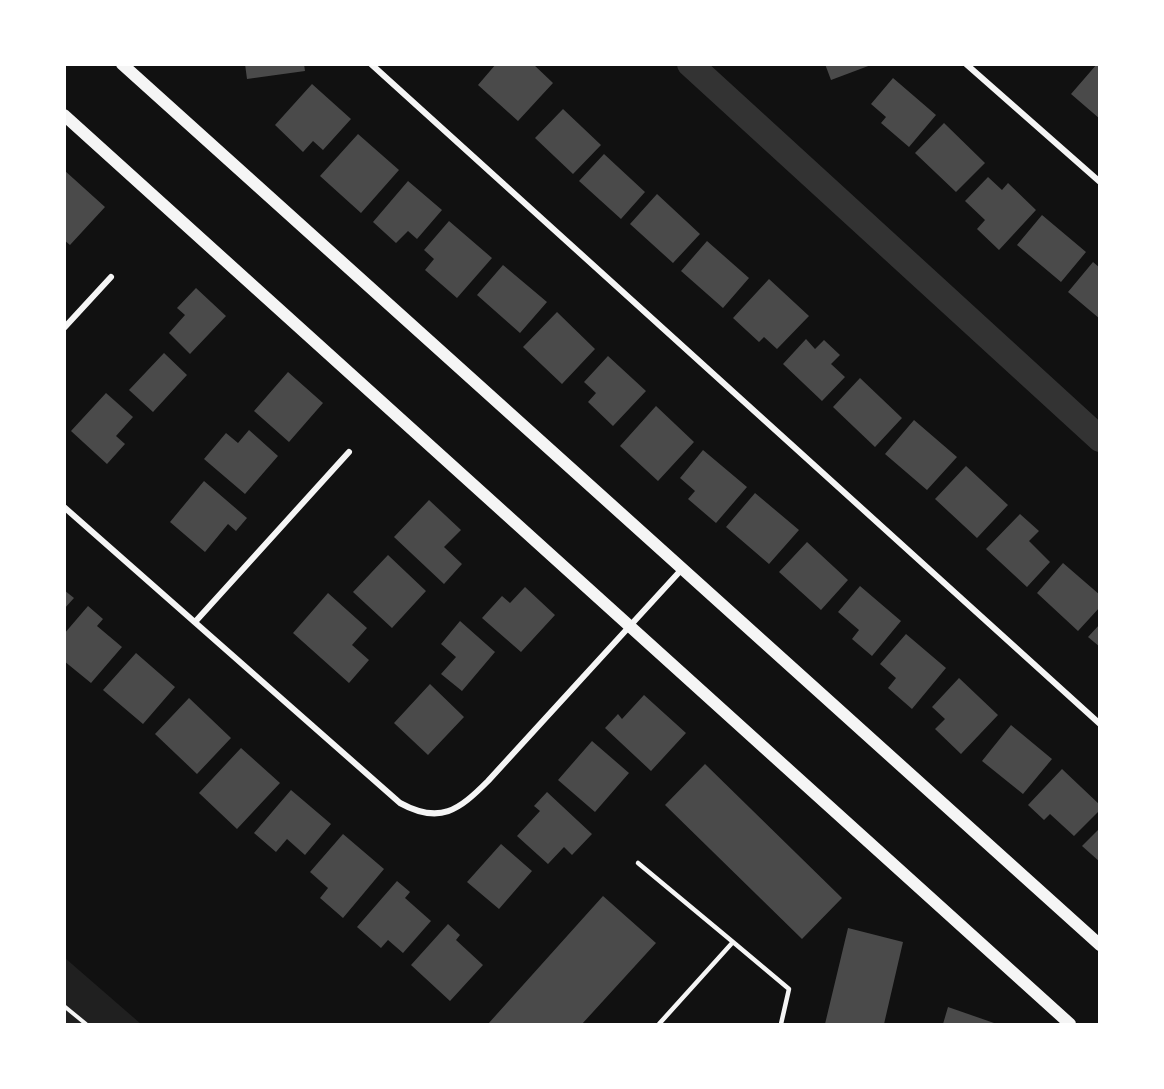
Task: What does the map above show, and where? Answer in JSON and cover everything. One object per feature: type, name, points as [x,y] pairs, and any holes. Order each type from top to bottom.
[{"type":"main road","points":[[122,64],[1100,945]]},
{"type":"main road","points":[[64,115],[1070,1024]]},
{"type":"street","points":[[371,64],[1100,724]]},
{"type":"street","points":[[966,64],[1100,182]]},
{"type":"street","points":[[64,328],[111,277]]},
{"type":"street","points":[[195,622],[349,452]]},
{"type":"street","points":[[64,507],[400,803],[413,810],[436,815],[455,809],[473,795],[682,569]]},
{"type":"lane","points":[[638,863],[789,989],[781,1024]]},
{"type":"lane","points":[[659,1024],[733,942]]},
{"type":"path","points":[[64,1006],[86,1024]]},
{"type":"shaded area","points":[[65,958],[141,1024],[65,1024]]},
{"type":"building","points":[[245,64],[304,64],[305,71],[247,79]]},
{"type":"building","points":[[496,64],[533,64],[553,83],[518,121],[478,85]]},
{"type":"building","points":[[825,64],[871,64],[871,65],[831,80]]},
{"type":"building","points":[[1097,64],[1100,64],[1100,119],[1071,94]]},
{"type":"building","points":[[893,78],[936,115],[909,147],[881,123],[886,117],[871,104]]},
{"type":"building","points":[[312,84],[351,119],[323,150],[313,141],[303,152],[275,125]]},
{"type":"building","points":[[563,109],[601,145],[573,174],[535,138]]},
{"type":"building","points":[[944,123],[985,163],[956,192],[915,153]]},
{"type":"building","points":[[358,134],[399,170],[361,213],[320,176]]},
{"type":"building","points":[[604,154],[645,192],[621,219],[579,181]]},
{"type":"building","points":[[64,170],[105,207],[70,245],[64,240]]},
{"type":"building","points":[[988,177],[1002,190],[1008,183],[1036,210],[999,250],[977,229],[985,220],[965,201]]},
{"type":"building","points":[[408,181],[442,210],[417,239],[408,231],[396,243],[373,222]]},
{"type":"building","points":[[657,194],[700,234],[673,263],[630,224]]},
{"type":"building","points":[[1042,215],[1086,252],[1061,282],[1017,245]]},
{"type":"building","points":[[449,221],[492,258],[457,298],[425,270],[434,259],[424,250]]},
{"type":"building","points":[[707,241],[749,278],[723,308],[681,271]]},
{"type":"building","points":[[1093,262],[1100,268],[1100,319],[1068,292]]},
{"type":"building","points":[[503,265],[547,302],[520,333],[477,295]]},
{"type":"building","points":[[769,279],[809,316],[777,349],[764,337],[759,342],[733,318]]},
{"type":"building","points":[[196,288],[226,316],[190,354],[169,333],[185,315],[177,308]]},
{"type":"building","points":[[557,312],[595,349],[562,384],[523,347]]},
{"type":"building","points":[[806,339],[815,349],[824,340],[840,355],[831,364],[845,377],[822,401],[783,364]]},
{"type":"building","points":[[164,353],[187,375],[153,412],[129,390]]},
{"type":"building","points":[[608,356],[646,391],[613,426],[588,402],[596,393],[584,382]]},
{"type":"building","points":[[288,372],[323,403],[289,442],[254,411]]},
{"type":"building","points":[[860,378],[902,418],[875,447],[833,407]]},
{"type":"building","points":[[106,393],[133,417],[116,436],[125,444],[107,464],[71,431]]},
{"type":"building","points":[[656,406],[694,442],[658,481],[620,446]]},
{"type":"building","points":[[914,420],[957,457],[927,490],[885,454]]},
{"type":"building","points":[[249,430],[278,456],[245,494],[204,459],[226,433],[238,443]]},
{"type":"building","points":[[703,450],[747,487],[716,523],[688,499],[695,491],[680,478]]},
{"type":"building","points":[[966,466],[1008,505],[977,538],[935,499]]},
{"type":"building","points":[[204,481],[247,518],[236,531],[228,524],[205,552],[170,522]]},
{"type":"building","points":[[755,493],[799,530],[769,564],[726,527]]},
{"type":"building","points":[[429,500],[461,530],[444,547],[462,564],[444,584],[394,537]]},
{"type":"building","points":[[1020,514],[1039,531],[1029,541],[1050,562],[1027,587],[986,549]]},
{"type":"building","points":[[807,542],[848,580],[821,610],[779,572]]},
{"type":"building","points":[[388,555],[426,591],[392,628],[353,592]]},
{"type":"building","points":[[1063,563],[1100,595],[1100,607],[1078,631],[1037,593]]},
{"type":"building","points":[[860,586],[901,621],[872,656],[852,639],[859,630],[838,612]]},
{"type":"building","points":[[525,587],[555,615],[521,652],[482,618],[502,596],[510,603]]},
{"type":"building","points":[[64,590],[74,598],[64,609]]},
{"type":"building","points":[[328,593],[367,628],[352,645],[369,660],[349,683],[293,633]]},
{"type":"building","points":[[88,606],[103,619],[97,626],[122,647],[91,683],[64,661],[64,634]]},
{"type":"building","points":[[460,621],[495,652],[462,691],[441,674],[456,657],[441,644]]},
{"type":"building","points":[[1100,624],[1100,647],[1088,637]]},
{"type":"building","points":[[906,634],[946,668],[912,709],[888,688],[896,678],[880,664]]},
{"type":"building","points":[[136,653],[175,687],[143,724],[103,690]]},
{"type":"building","points":[[959,678],[998,715],[961,754],[935,729],[945,719],[932,707]]},
{"type":"building","points":[[430,684],[464,717],[428,755],[394,723]]},
{"type":"building","points":[[644,695],[686,733],[651,771],[605,728],[618,714],[622,719]]},
{"type":"building","points":[[189,698],[231,738],[197,774],[155,734]]},
{"type":"building","points":[[1011,725],[1052,759],[1023,794],[982,761]]},
{"type":"building","points":[[592,741],[629,773],[595,812],[558,780]]},
{"type":"building","points":[[241,748],[280,783],[237,829],[199,793]]},
{"type":"building","points":[[705,764],[842,898],[802,939],[665,805]]},
{"type":"building","points":[[1062,769],[1100,805],[1100,810],[1074,836],[1050,814],[1044,820],[1028,805]]},
{"type":"building","points":[[291,790],[331,824],[305,855],[287,839],[276,852],[254,833]]},
{"type":"building","points":[[547,792],[592,834],[572,855],[564,847],[548,864],[517,836],[540,811],[534,806]]},
{"type":"building","points":[[1100,828],[1100,862],[1082,846]]},
{"type":"building","points":[[343,834],[384,869],[343,918],[320,898],[328,888],[310,872]]},
{"type":"building","points":[[501,844],[532,871],[499,909],[467,882]]},
{"type":"building","points":[[397,881],[410,892],[405,898],[431,921],[403,953],[388,940],[381,948],[357,927]]},
{"type":"building","points":[[603,896],[656,943],[582,1024],[488,1024]]},
{"type":"building","points":[[448,924],[460,935],[456,940],[483,965],[450,1001],[411,965]]},
{"type":"building","points":[[848,928],[903,942],[884,1024],[825,1024]]},
{"type":"building","points":[[948,1007],[994,1023],[994,1024],[943,1024]]},
{"type":"waterway","points":[[690,64],[1100,439]]}]
